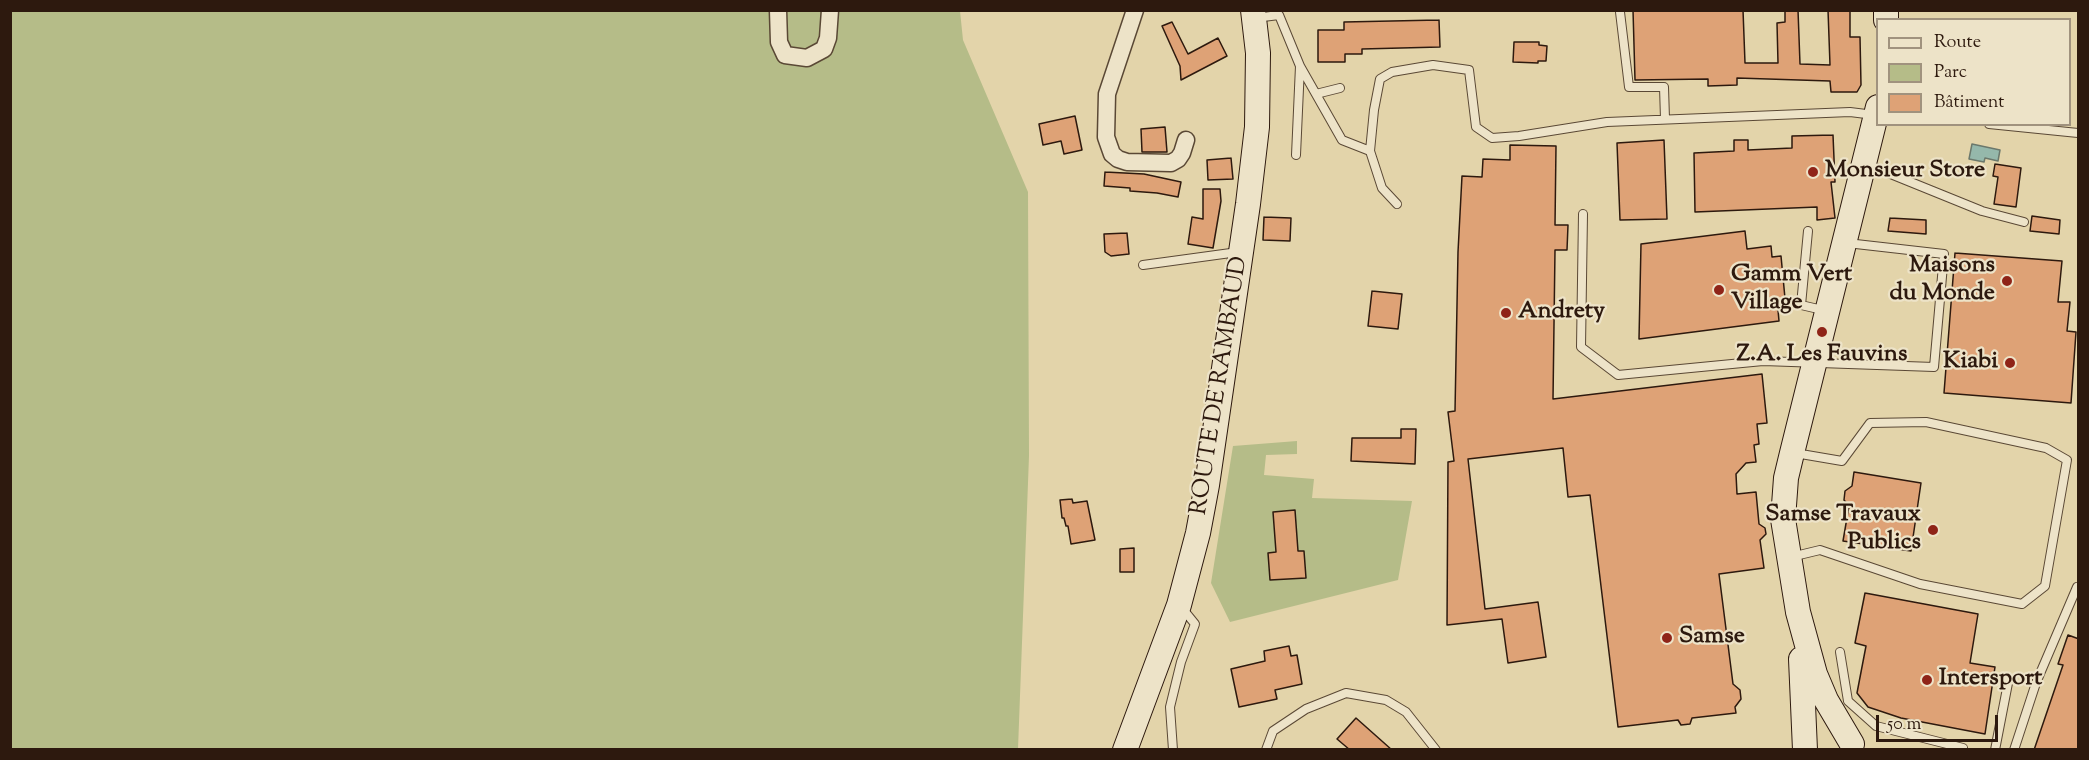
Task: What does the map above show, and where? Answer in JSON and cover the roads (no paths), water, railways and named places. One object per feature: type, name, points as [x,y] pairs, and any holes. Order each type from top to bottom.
[{"type":"street","points":[[778,10],[779,42],[785,55],[807,58],[824,49],[828,38],[830,10]]},
{"type":"street","points":[[1135,10],[1107,94],[1106,137],[1112,154],[1127,162],[1171,163],[1182,153],[1186,140]]},
{"type":"street","name":"ROUTE DE RAMBAUD","points":[[1125,750],[1179,605],[1198,533],[1207,485],[1257,127],[1258,53],[1254,14]]},
{"type":"street","points":[[1857,747],[1820,717],[1787,558],[1783,509],[1786,478],[1876,116]]},
{"type":"street","points":[[1798,612],[1815,674],[1820,717],[1807,750]]},
{"type":"street","points":[[1807,750],[1815,743],[1830,738],[1839,738],[1857,747]]},
{"type":"lane","points":[[1620,12],[1629,87],[1664,87],[1665,119]]},
{"type":"lane","points":[[1254,14],[1279,15],[1300,66],[1342,140],[1370,151]]},
{"type":"lane","points":[[1397,204],[1382,188],[1370,151],[1380,79],[1392,72],[1433,64],[1469,70],[1476,127],[1492,138],[1607,122],[1876,112]]},
{"type":"lane","points":[[1296,155],[1300,66]]},
{"type":"lane","points":[[1316,94],[1340,88]]},
{"type":"lane","points":[[2009,126],[2079,133]]},
{"type":"lane","points":[[1863,163],[1982,211],[2024,222]]},
{"type":"lane","points":[[1583,214],[1581,347],[1618,375],[1763,361],[1815,361],[1934,367],[1944,254],[1844,243]]},
{"type":"lane","points":[[1808,231],[1801,305],[1827,311]]},
{"type":"lane","points":[[1143,265],[1241,252]]},
{"type":"lane","points":[[1787,558],[1820,550],[1920,584],[2022,604],[2045,586],[2067,460],[2046,448],[1926,422],[1870,423],[1842,461],[1792,453]]},
{"type":"lane","points":[[2014,750],[2036,683],[2077,587],[2079,588]]},
{"type":"lane","points":[[1173,750],[1170,707],[1181,662],[1195,624],[1179,605]]},
{"type":"lane","points":[[1840,652],[1848,701],[1876,726],[1964,749]]},
{"type":"lane","points":[[1995,750],[2009,678]]},
{"type":"lane","points":[[1266,750],[1273,731],[1306,709],[1346,693],[1386,700],[1406,712],[1436,750]]},
{"type":"place","name":"Monsieur Store","points":[[1813,172]]},
{"type":"place","name":"Maisons du Monde","points":[[2007,281]]},
{"type":"place","name":"Gamm Vert Village","points":[[1719,290]]},
{"type":"place","name":"Andrety","points":[[1506,313]]},
{"type":"place","name":"Z.A. Les Fauvins","points":[[1822,332]]},
{"type":"place","name":"Kiabi","points":[[2010,363]]},
{"type":"place","name":"Samse Travaux Publics","points":[[1933,530]]},
{"type":"place","name":"Samse","points":[[1667,638]]},
{"type":"place","name":"Intersport","points":[[1927,680]]}]
